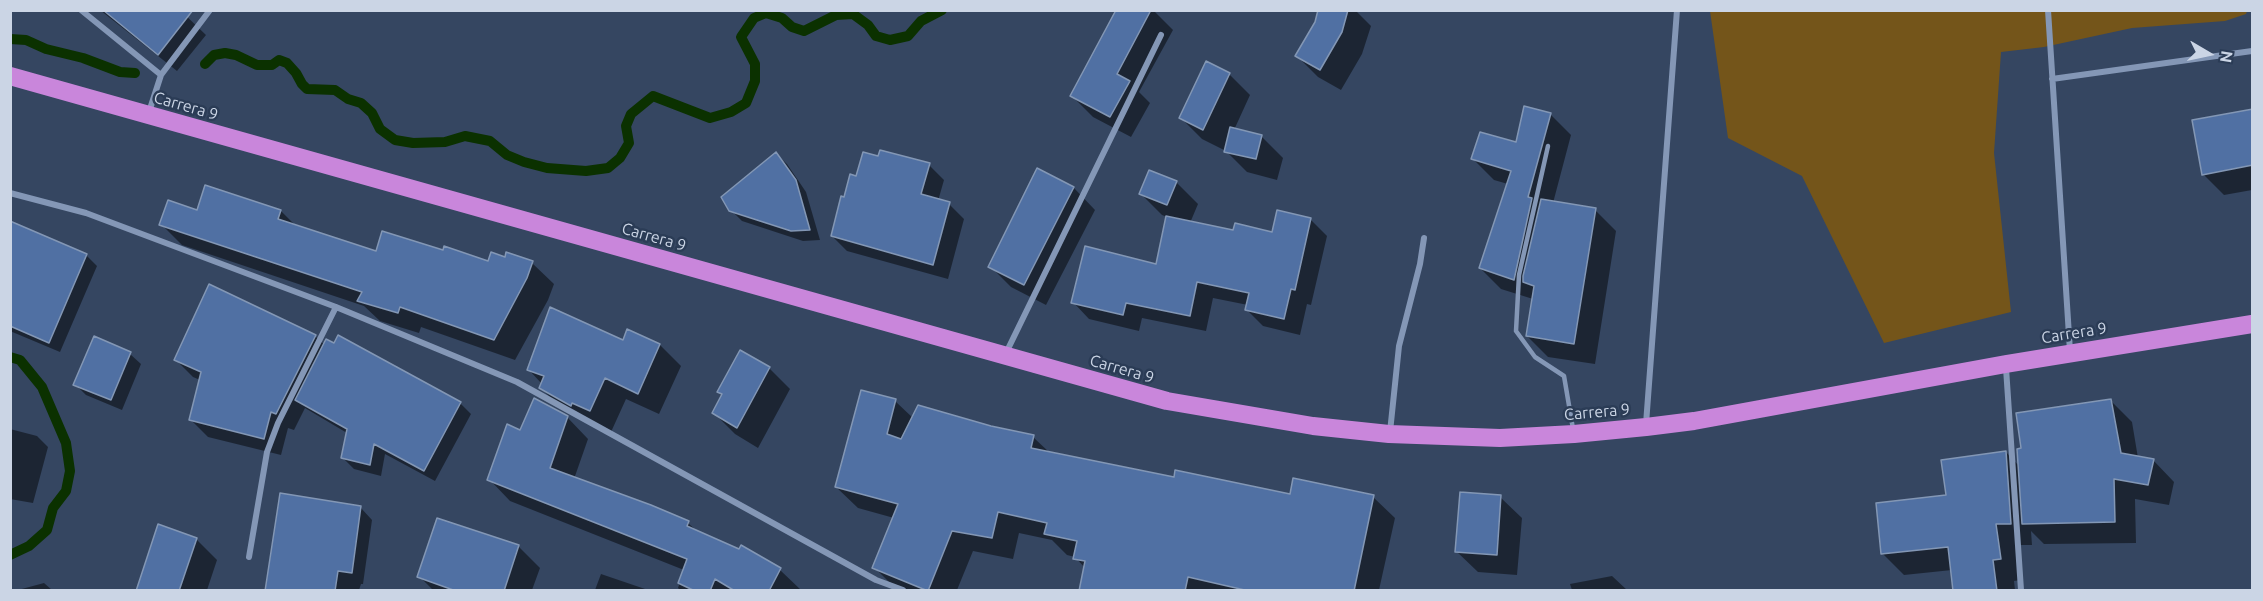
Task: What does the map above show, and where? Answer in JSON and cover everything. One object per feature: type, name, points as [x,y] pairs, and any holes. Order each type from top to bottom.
[{"type":"highway","name":"Carrera 9","points":[[15,78],[1167,402],[1313,426],[1389,434],[1500,438],[1646,427],[2070,353],[2253,324]]},
{"type":"street","points":[[81,10],[161,75]]},
{"type":"street","points":[[148,115],[161,75],[210,10]]},
{"type":"street","points":[[1646,427],[1677,10]]},
{"type":"street","points":[[2049,10],[2070,353]]},
{"type":"street","points":[[1005,356],[1161,35]]},
{"type":"street","points":[[2052,79],[2253,51]]},
{"type":"street","points":[[10,193],[86,213],[336,307],[517,382],[876,580],[903,591]]},
{"type":"street","points":[[1389,434],[1399,346],[1420,264],[1424,238]]},
{"type":"street","points":[[249,557],[267,452],[278,423],[336,307]]},
{"type":"street","points":[[2006,364],[2021,591]]},
{"type":"lane","points":[[1548,146],[1519,274],[1516,331],[1535,357],[1564,376],[1574,434]]},
{"type":"shaded area","points":[[1710,11],[2247,11],[2246,14],[2225,21],[2132,28],[2044,47],[2001,52],[1994,153],[2011,312],[1884,343],[1802,176],[1728,138]]},
{"type":"building","points":[[103,10],[193,10],[158,55]]},
{"type":"building","points":[[1116,10],[1151,10],[1117,74],[1130,81],[1110,117],[1070,96]]},
{"type":"building","points":[[1318,10],[1348,10],[1342,32],[1320,70],[1295,56],[1315,22]]},
{"type":"building","points":[[1206,61],[1230,73],[1203,130],[1179,118]]},
{"type":"building","points":[[1524,106],[1551,113],[1528,197],[1532,198],[1514,280],[1479,268],[1511,171],[1471,159],[1480,132],[1516,142]]},
{"type":"building","points":[[2253,109],[2253,165],[2202,175],[2192,120]]},
{"type":"building","points":[[1230,127],[1262,135],[1256,159],[1224,152]]},
{"type":"building","points":[[880,150],[930,163],[921,194],[950,202],[933,265],[831,236],[841,196],[844,197],[850,174],[856,176],[863,152],[878,156]]},
{"type":"building","points":[[776,152],[796,180],[810,230],[791,231],[729,211],[721,197]]},
{"type":"building","points":[[1037,168],[1074,187],[1024,285],[988,267]]},
{"type":"building","points":[[1149,170],[1177,181],[1167,205],[1139,194]]},
{"type":"building","points":[[205,185],[281,210],[278,219],[376,251],[382,231],[443,250],[444,246],[488,261],[491,252],[505,257],[506,252],[533,261],[527,278],[494,340],[400,307],[398,313],[357,301],[362,292],[159,225],[168,200],[197,210]]},
{"type":"building","points":[[1541,199],[1596,208],[1574,344],[1526,336],[1534,286],[1523,282],[1523,276]]},
{"type":"building","points":[[1277,210],[1311,218],[1295,290],[1291,289],[1284,319],[1245,310],[1249,293],[1197,282],[1190,316],[1126,303],[1123,315],[1071,303],[1085,246],[1156,264],[1166,216],[1233,230],[1235,223],[1272,232]]},
{"type":"building","points":[[10,221],[87,254],[49,343],[10,326]]},
{"type":"building","points":[[209,284],[316,335],[276,414],[271,412],[264,439],[189,420],[201,372],[174,360]]},
{"type":"building","points":[[550,307],[623,340],[627,329],[660,344],[638,394],[605,378],[590,411],[572,403],[571,406],[539,388],[544,376],[527,370]]},
{"type":"building","points":[[338,335],[461,402],[424,471],[374,444],[370,465],[341,458],[347,429],[295,400],[326,339],[334,343]]},
{"type":"building","points":[[94,336],[131,352],[111,400],[73,385]]},
{"type":"building","points":[[740,350],[770,367],[737,428],[712,413],[722,394],[717,392]]},
{"type":"building","points":[[861,390],[896,399],[887,434],[901,439],[918,405],[991,426],[1034,435],[1031,448],[1174,477],[1175,470],[1290,494],[1293,478],[1374,495],[1354,591],[1249,591],[1188,577],[1185,591],[1079,591],[1085,561],[1073,559],[1077,541],[1044,534],[1047,523],[998,512],[992,538],[952,531],[928,591],[872,568],[898,504],[835,487]]},
{"type":"building","points":[[534,398],[568,416],[550,468],[689,521],[687,526],[739,549],[741,545],[781,568],[769,591],[735,591],[715,579],[710,591],[695,591],[678,583],[687,559],[487,480],[507,424],[520,430]]},
{"type":"building","points":[[2111,399],[2121,453],[2154,459],[2148,485],[2114,479],[2115,522],[2022,524],[2017,449],[2021,448],[2016,413]]},
{"type":"building","points":[[2006,451],[2011,524],[1996,524],[2001,559],[1993,560],[1997,591],[1953,591],[1948,547],[1881,554],[1876,503],[1946,495],[1941,460]]},
{"type":"building","points":[[1460,492],[1501,495],[1497,555],[1455,552]]},
{"type":"building","points":[[280,493],[361,506],[352,573],[338,571],[335,591],[265,591]]},
{"type":"building","points":[[437,518],[519,545],[504,591],[456,591],[417,577]]},
{"type":"building","points":[[158,524],[197,538],[179,591],[136,591]]},
{"type":"waterway","points":[[205,64],[214,55],[225,53],[236,55],[257,65],[272,65],[279,60],[287,63],[307,89],[335,90],[348,99],[361,103],[372,113],[380,129],[395,140],[413,143],[445,142],[465,136],[490,141],[507,155],[524,162],[547,168],[586,171],[608,168],[620,158],[629,143],[626,126],[631,114],[653,96],[710,118],[731,112],[746,103],[755,81],[755,64],[741,37],[754,18],[766,13],[782,18],[792,27],[804,31],[836,15],[853,14],[868,25],[876,36],[890,40],[908,36],[921,21],[942,10]]},
{"type":"waterway","points":[[10,39],[26,40],[46,49],[83,58],[120,72],[135,73]]},
{"type":"waterway","points":[[10,357],[20,360],[42,387],[66,443],[70,471],[66,491],[53,508],[47,530],[29,546],[10,555]]}]
